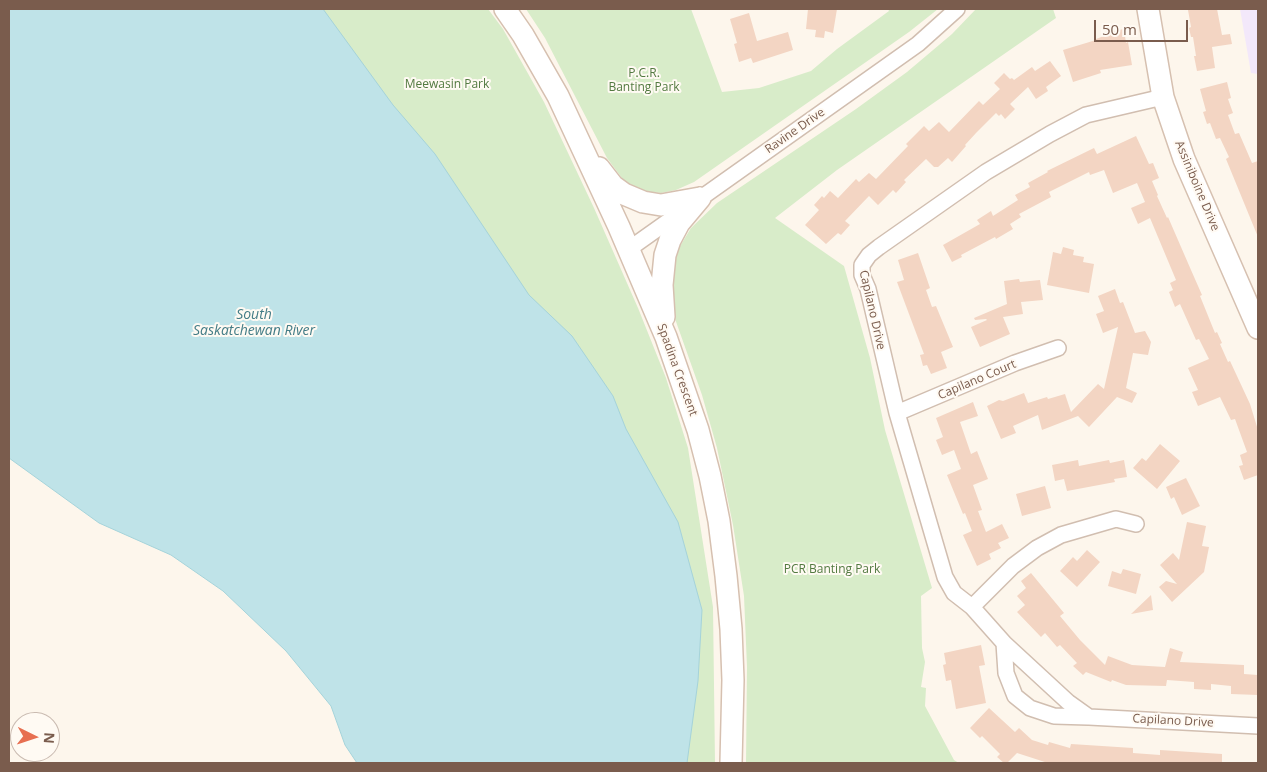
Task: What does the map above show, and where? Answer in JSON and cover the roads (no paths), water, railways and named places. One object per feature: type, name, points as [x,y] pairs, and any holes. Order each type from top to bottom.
[{"type":"street","name":"Spadina Crescent","points":[[505,9],[558,96],[629,248],[666,337],[698,430],[719,521],[726,576],[733,680],[732,763]]},
{"type":"street","name":"Ravine Drive","points":[[629,248],[918,44],[957,9]]},
{"type":"street","name":"Assiniboine Drive","points":[[1148,9],[1164,97],[1184,159],[1258,328]]},
{"type":"street","name":"Capilano Drive","points":[[1089,717],[1068,702],[1004,643],[972,607],[954,593],[945,577],[897,413],[868,290],[862,275],[862,264],[869,255],[986,172],[1050,134],[1086,116],[1164,97]]},
{"type":"street","points":[[580,142],[613,186],[633,199],[661,205],[700,198]]},
{"type":"street","points":[[666,337],[662,294],[665,255],[679,223],[700,198]]},
{"type":"street","name":"Capilano Court","points":[[897,413],[1015,363],[1058,348]]},
{"type":"street","points":[[972,607],[1013,566],[1037,548],[1061,535],[1116,519],[1136,524]]},
{"type":"street","name":"Capilano Drive","points":[[1004,643],[1006,673],[1015,696],[1030,708],[1054,716],[1258,726]]},
{"type":"water","name":"South Saskatchewan River","points":[[9,9],[323,9],[393,105],[435,154],[529,295],[572,336],[613,396],[626,429],[678,522],[702,610],[698,681],[687,763],[357,763],[345,745],[331,706],[286,651],[223,591],[171,555],[99,523],[9,458]]},
{"type":"park label","name":"P.C.R. Banting Park","points":[[644,81]]},
{"type":"park label","name":"Meewasin Park","points":[[447,85]]},
{"type":"park label","name":"PCR Banting Park","points":[[832,570]]}]
